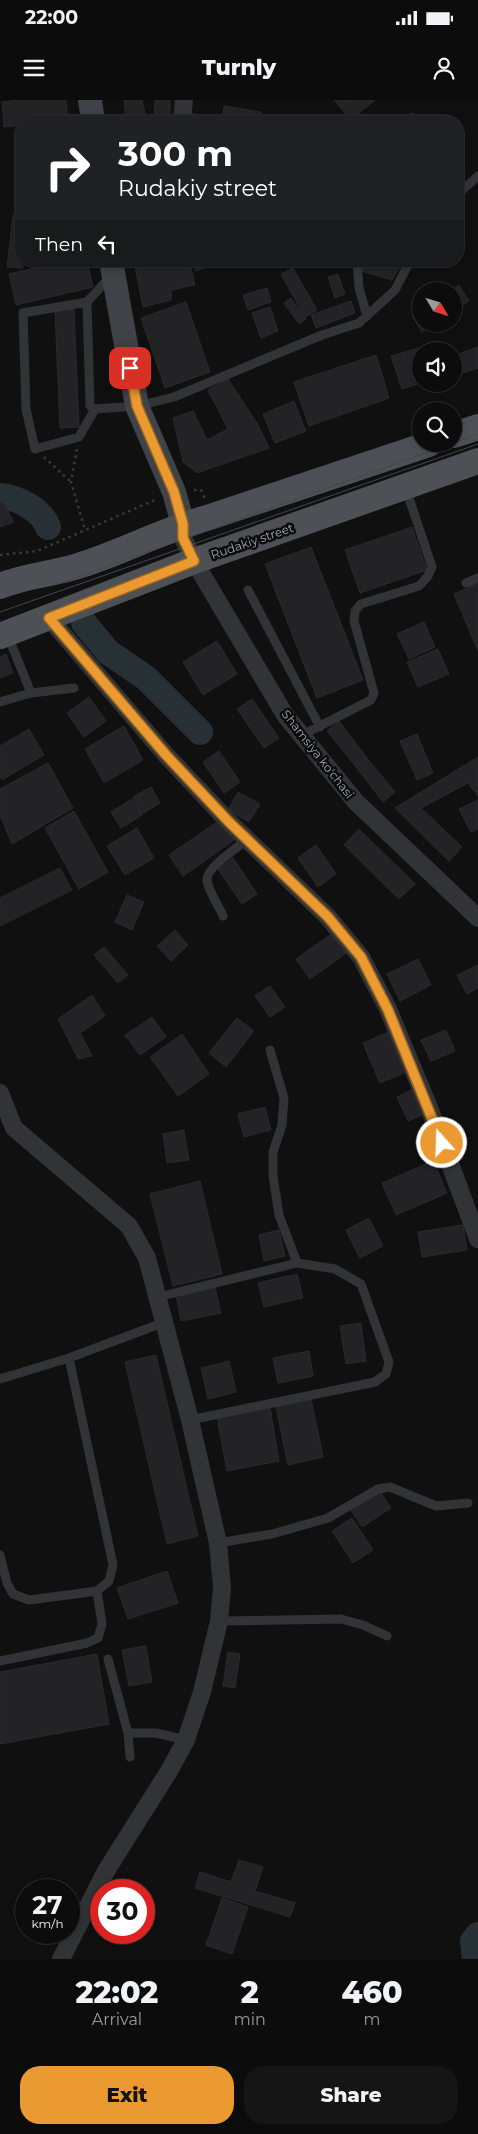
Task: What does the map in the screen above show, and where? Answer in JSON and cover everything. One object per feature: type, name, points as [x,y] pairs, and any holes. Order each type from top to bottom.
[{"type":"main road","points":[[90,100],[92,115]]},
{"type":"main road","points":[[112,268],[137,406],[174,492],[183,524]]},
{"type":"main road","points":[[462,433],[478,427]]},
{"type":"main road","points":[[0,586],[12,581],[80,566],[183,524],[210,517],[412,450]]},
{"type":"main road","name":"Rudakiy street","points":[[3,635],[194,561],[478,461]]},
{"type":"street","points":[[183,115],[184,100]]},
{"type":"street","name":"Shamsiya ko'chasi","points":[[183,524],[183,538],[194,561],[286,715],[356,802],[478,918]]},
{"type":"street","points":[[49,618],[166,755],[247,840],[328,917],[361,957],[388,1010],[423,1092],[478,1239]]},
{"type":"street","points":[[0,1093],[14,1128],[129,1226],[146,1258],[165,1322],[190,1420],[218,1543],[222,1587],[219,1621],[202,1692],[186,1740],[169,1771],[106,1871],[61,1959]]},
{"type":"lane","points":[[464,189],[478,176]]},
{"type":"lane","points":[[357,267],[359,288],[367,316]]},
{"type":"lane","points":[[112,268],[87,302],[90,406],[94,409],[137,406],[174,397],[322,335],[359,323],[395,290],[407,267]]},
{"type":"lane","points":[[87,302],[23,313],[26,409],[35,449],[79,437],[94,409]]},
{"type":"lane","points":[[302,735],[365,705],[371,700],[374,693],[354,622],[356,611],[361,604],[419,586],[428,576],[432,567],[405,487]]},
{"type":"lane","points":[[466,582],[478,578]]},
{"type":"lane","points":[[248,590],[320,727]]},
{"type":"lane","points":[[3,635],[31,693]]},
{"type":"lane","points":[[0,702],[31,693],[74,688]]},
{"type":"lane","points":[[223,916],[207,882],[208,875],[212,868],[247,840]]},
{"type":"lane","points":[[270,1050],[284,1098],[282,1125],[273,1152],[272,1176],[280,1214],[296,1263]]},
{"type":"lane","points":[[158,1297],[296,1263],[335,1269],[361,1284],[389,1362],[386,1374],[375,1382],[190,1420]]},
{"type":"lane","points":[[0,1380],[69,1358],[165,1322]]},
{"type":"lane","points":[[0,1555],[7,1583],[13,1594],[29,1600],[97,1591],[109,1581],[113,1565],[69,1358]]},
{"type":"lane","points":[[218,1543],[272,1534],[328,1518],[378,1489],[390,1487],[436,1506],[468,1503]]},
{"type":"lane","points":[[0,1661],[87,1643],[98,1638],[102,1624],[97,1591]]},
{"type":"lane","points":[[219,1621],[341,1619],[363,1625],[387,1636]]},
{"type":"lane","points":[[108,1659],[128,1734],[130,1757]]},
{"type":"lane","points":[[128,1734],[156,1733],[186,1740]]},
{"type":"path","points":[[79,437],[71,482],[85,530]]},
{"type":"path","points":[[35,449],[71,482]]},
{"type":"building","points":[[66,100],[68,115],[15,115],[15,126],[4,127],[2,102]]},
{"type":"building","points":[[124,100],[142,100],[145,115],[125,115]]},
{"type":"building","points":[[155,100],[170,100],[170,115],[154,115]]},
{"type":"building","points":[[334,100],[351,100],[341,108]]},
{"type":"building","points":[[351,100],[375,100],[357,115],[347,115],[341,108]]},
{"type":"building","points":[[224,106],[261,112],[260,115],[223,115]]},
{"type":"building","points":[[13,215],[15,215],[15,267],[23,268],[7,267]]},
{"type":"building","points":[[39,267],[88,267],[93,287],[16,305],[9,274]]},
{"type":"building","points":[[135,267],[190,267],[195,285],[171,290],[171,300],[143,307]]},
{"type":"building","points":[[195,267],[206,267],[196,271]]},
{"type":"building","points":[[359,267],[400,267],[392,280],[358,270]]},
{"type":"building","points":[[293,268],[317,310],[305,317],[281,274]]},
{"type":"building","points":[[338,274],[345,294],[335,298],[328,277]]},
{"type":"building","points":[[267,288],[271,302],[248,310],[243,295]]},
{"type":"building","points":[[462,290],[469,301],[462,306]]},
{"type":"building","points":[[291,298],[306,319],[299,324],[284,303]]},
{"type":"building","points":[[351,301],[355,313],[316,328],[311,315]]},
{"type":"building","points":[[186,302],[210,372],[165,388],[141,318]]},
{"type":"building","points":[[270,307],[278,331],[261,338],[252,313]]},
{"type":"building","points":[[74,309],[79,427],[60,428],[55,310]]},
{"type":"building","points":[[478,347],[478,368],[462,373],[462,353]]},
{"type":"building","points":[[412,350],[412,386],[402,389],[391,356]]},
{"type":"building","points":[[376,355],[389,398],[309,426],[294,382]]},
{"type":"building","points":[[228,379],[257,423],[269,448],[197,473],[183,462],[173,418],[193,411],[207,440],[228,429],[208,390]]},
{"type":"building","points":[[294,401],[306,431],[275,443],[263,414]]},
{"type":"building","points":[[2,501],[14,522],[0,527],[0,502]]},
{"type":"building","points":[[412,527],[427,570],[360,593],[345,550]]},
{"type":"building","points":[[311,547],[363,680],[317,698],[265,564]]},
{"type":"building","points":[[478,583],[478,651],[454,594]]},
{"type":"building","points":[[424,622],[435,647],[409,659],[397,634]]},
{"type":"building","points":[[217,641],[237,674],[203,695],[183,662]]},
{"type":"building","points":[[438,649],[449,674],[418,687],[407,662]]},
{"type":"building","points":[[6,654],[13,673],[0,678],[0,657]]},
{"type":"building","points":[[89,697],[106,721],[84,737],[67,713]]},
{"type":"building","points":[[252,699],[279,738],[264,748],[237,709]]},
{"type":"building","points":[[339,721],[367,758],[356,767],[327,731]]},
{"type":"building","points":[[124,726],[143,760],[104,783],[85,749]]},
{"type":"building","points":[[29,729],[44,755],[2,780],[0,776],[0,746]]},
{"type":"building","points":[[417,734],[433,773],[417,780],[400,741]]},
{"type":"building","points":[[219,751],[240,782],[224,793],[203,762]]},
{"type":"building","points":[[478,757],[478,796],[468,783],[421,808],[462,847],[449,861],[395,808]]},
{"type":"building","points":[[367,758],[395,792],[383,802],[356,767]]},
{"type":"building","points":[[48,763],[73,808],[12,844],[0,815],[0,789]]},
{"type":"building","points":[[151,787],[160,803],[142,814],[133,797]]},
{"type":"building","points":[[238,792],[260,804],[249,822],[228,810]]},
{"type":"building","points":[[132,799],[142,815],[121,828],[111,812]]},
{"type":"building","points":[[478,800],[478,829],[471,832],[459,809]]},
{"type":"building","points":[[74,811],[108,872],[79,889],[45,828]]},
{"type":"building","points":[[220,820],[234,840],[183,876],[169,855]]},
{"type":"building","points":[[137,828],[154,858],[125,875],[107,846]]},
{"type":"building","points":[[359,829],[415,884],[399,899],[344,845]]},
{"type":"building","points":[[316,845],[336,874],[318,887],[298,858]]},
{"type":"building","points":[[233,858],[257,894],[242,904],[218,869]]},
{"type":"building","points":[[60,868],[72,890],[0,926],[0,898]]},
{"type":"building","points":[[127,895],[144,902],[132,930],[115,922]]},
{"type":"building","points":[[175,930],[188,945],[171,961],[157,946]]},
{"type":"building","points":[[334,932],[348,952],[310,979],[296,959]]},
{"type":"building","points":[[104,947],[128,975],[118,983],[94,955]]},
{"type":"building","points":[[418,959],[431,985],[400,1001],[387,974]]},
{"type":"building","points":[[478,965],[478,988],[467,994],[457,975]]},
{"type":"building","points":[[270,986],[285,1007],[270,1017],[255,996]]},
{"type":"building","points":[[92,995],[105,1016],[80,1033],[92,1056],[78,1059],[58,1019]]},
{"type":"building","points":[[152,1017],[166,1037],[140,1055],[125,1035]]},
{"type":"building","points":[[237,1018],[254,1031],[226,1067],[209,1053]]},
{"type":"building","points":[[446,1030],[455,1051],[431,1061],[421,1040]]},
{"type":"building","points":[[389,1032],[406,1072],[380,1083],[363,1043]]},
{"type":"building","points":[[182,1034],[209,1074],[178,1096],[150,1057]]},
{"type":"building","points":[[414,1089],[424,1114],[408,1121],[397,1097]]},
{"type":"building","points":[[265,1107],[271,1130],[244,1137],[238,1114]]},
{"type":"building","points":[[184,1130],[189,1160],[167,1163],[163,1134]]},
{"type":"building","points":[[433,1161],[447,1193],[396,1215],[382,1183]]},
{"type":"building","points":[[200,1181],[222,1274],[173,1286],[150,1194]]},
{"type":"building","points":[[369,1218],[383,1246],[360,1258],[346,1230]]},
{"type":"building","points":[[463,1225],[467,1250],[422,1257],[418,1232]]},
{"type":"building","points":[[279,1230],[285,1256],[264,1261],[259,1235]]},
{"type":"building","points":[[297,1274],[303,1298],[264,1307],[258,1283]]},
{"type":"building","points":[[215,1287],[221,1313],[181,1321],[176,1295]]},
{"type":"building","points":[[361,1323],[366,1361],[346,1364],[340,1326]]},
{"type":"building","points":[[309,1351],[313,1376],[278,1383],[273,1358]]},
{"type":"building","points":[[156,1355],[198,1536],[167,1544],[125,1362]]},
{"type":"building","points":[[229,1361],[236,1392],[208,1399],[201,1368]]},
{"type":"building","points":[[311,1399],[323,1457],[288,1465],[276,1407]]},
{"type":"building","points":[[270,1407],[279,1461],[227,1471],[217,1417]]},
{"type":"building","points":[[379,1490],[391,1508],[362,1527],[350,1509]]},
{"type":"building","points":[[352,1518],[373,1550],[353,1563],[332,1531]]},
{"type":"building","points":[[167,1571],[178,1603],[128,1619],[117,1588]]},
{"type":"building","points":[[146,1646],[152,1682],[129,1686],[122,1650]]},
{"type":"building","points":[[228,1652],[240,1654],[235,1688],[223,1686]]},
{"type":"building","points":[[97,1654],[109,1724],[0,1744],[0,1672]]},
{"type":"building","points":[[239,1860],[263,1867],[255,1891],[295,1903],[290,1917],[195,1888],[200,1872],[231,1882]]},
{"type":"building","points":[[222,1898],[248,1907],[232,1954],[206,1945]]},
{"type":"waterway","points":[[0,496],[14,499],[35,510],[48,527]]},
{"type":"waterway","points":[[84,623],[108,652],[146,678],[200,732]]},
{"type":"waterway","points":[[475,1959],[473,1941],[478,1935]]},
{"type":"tram line","points":[[462,440],[478,434]]},
{"type":"tram line","points":[[0,612],[478,444]]},
{"type":"tram line","points":[[58,584],[429,452]]},
{"type":"route","points":[[130,368],[137,406],[178,502],[183,524],[183,538],[194,561],[49,618],[166,755],[229,822],[328,917],[361,957],[388,1010],[442,1143]]}]
